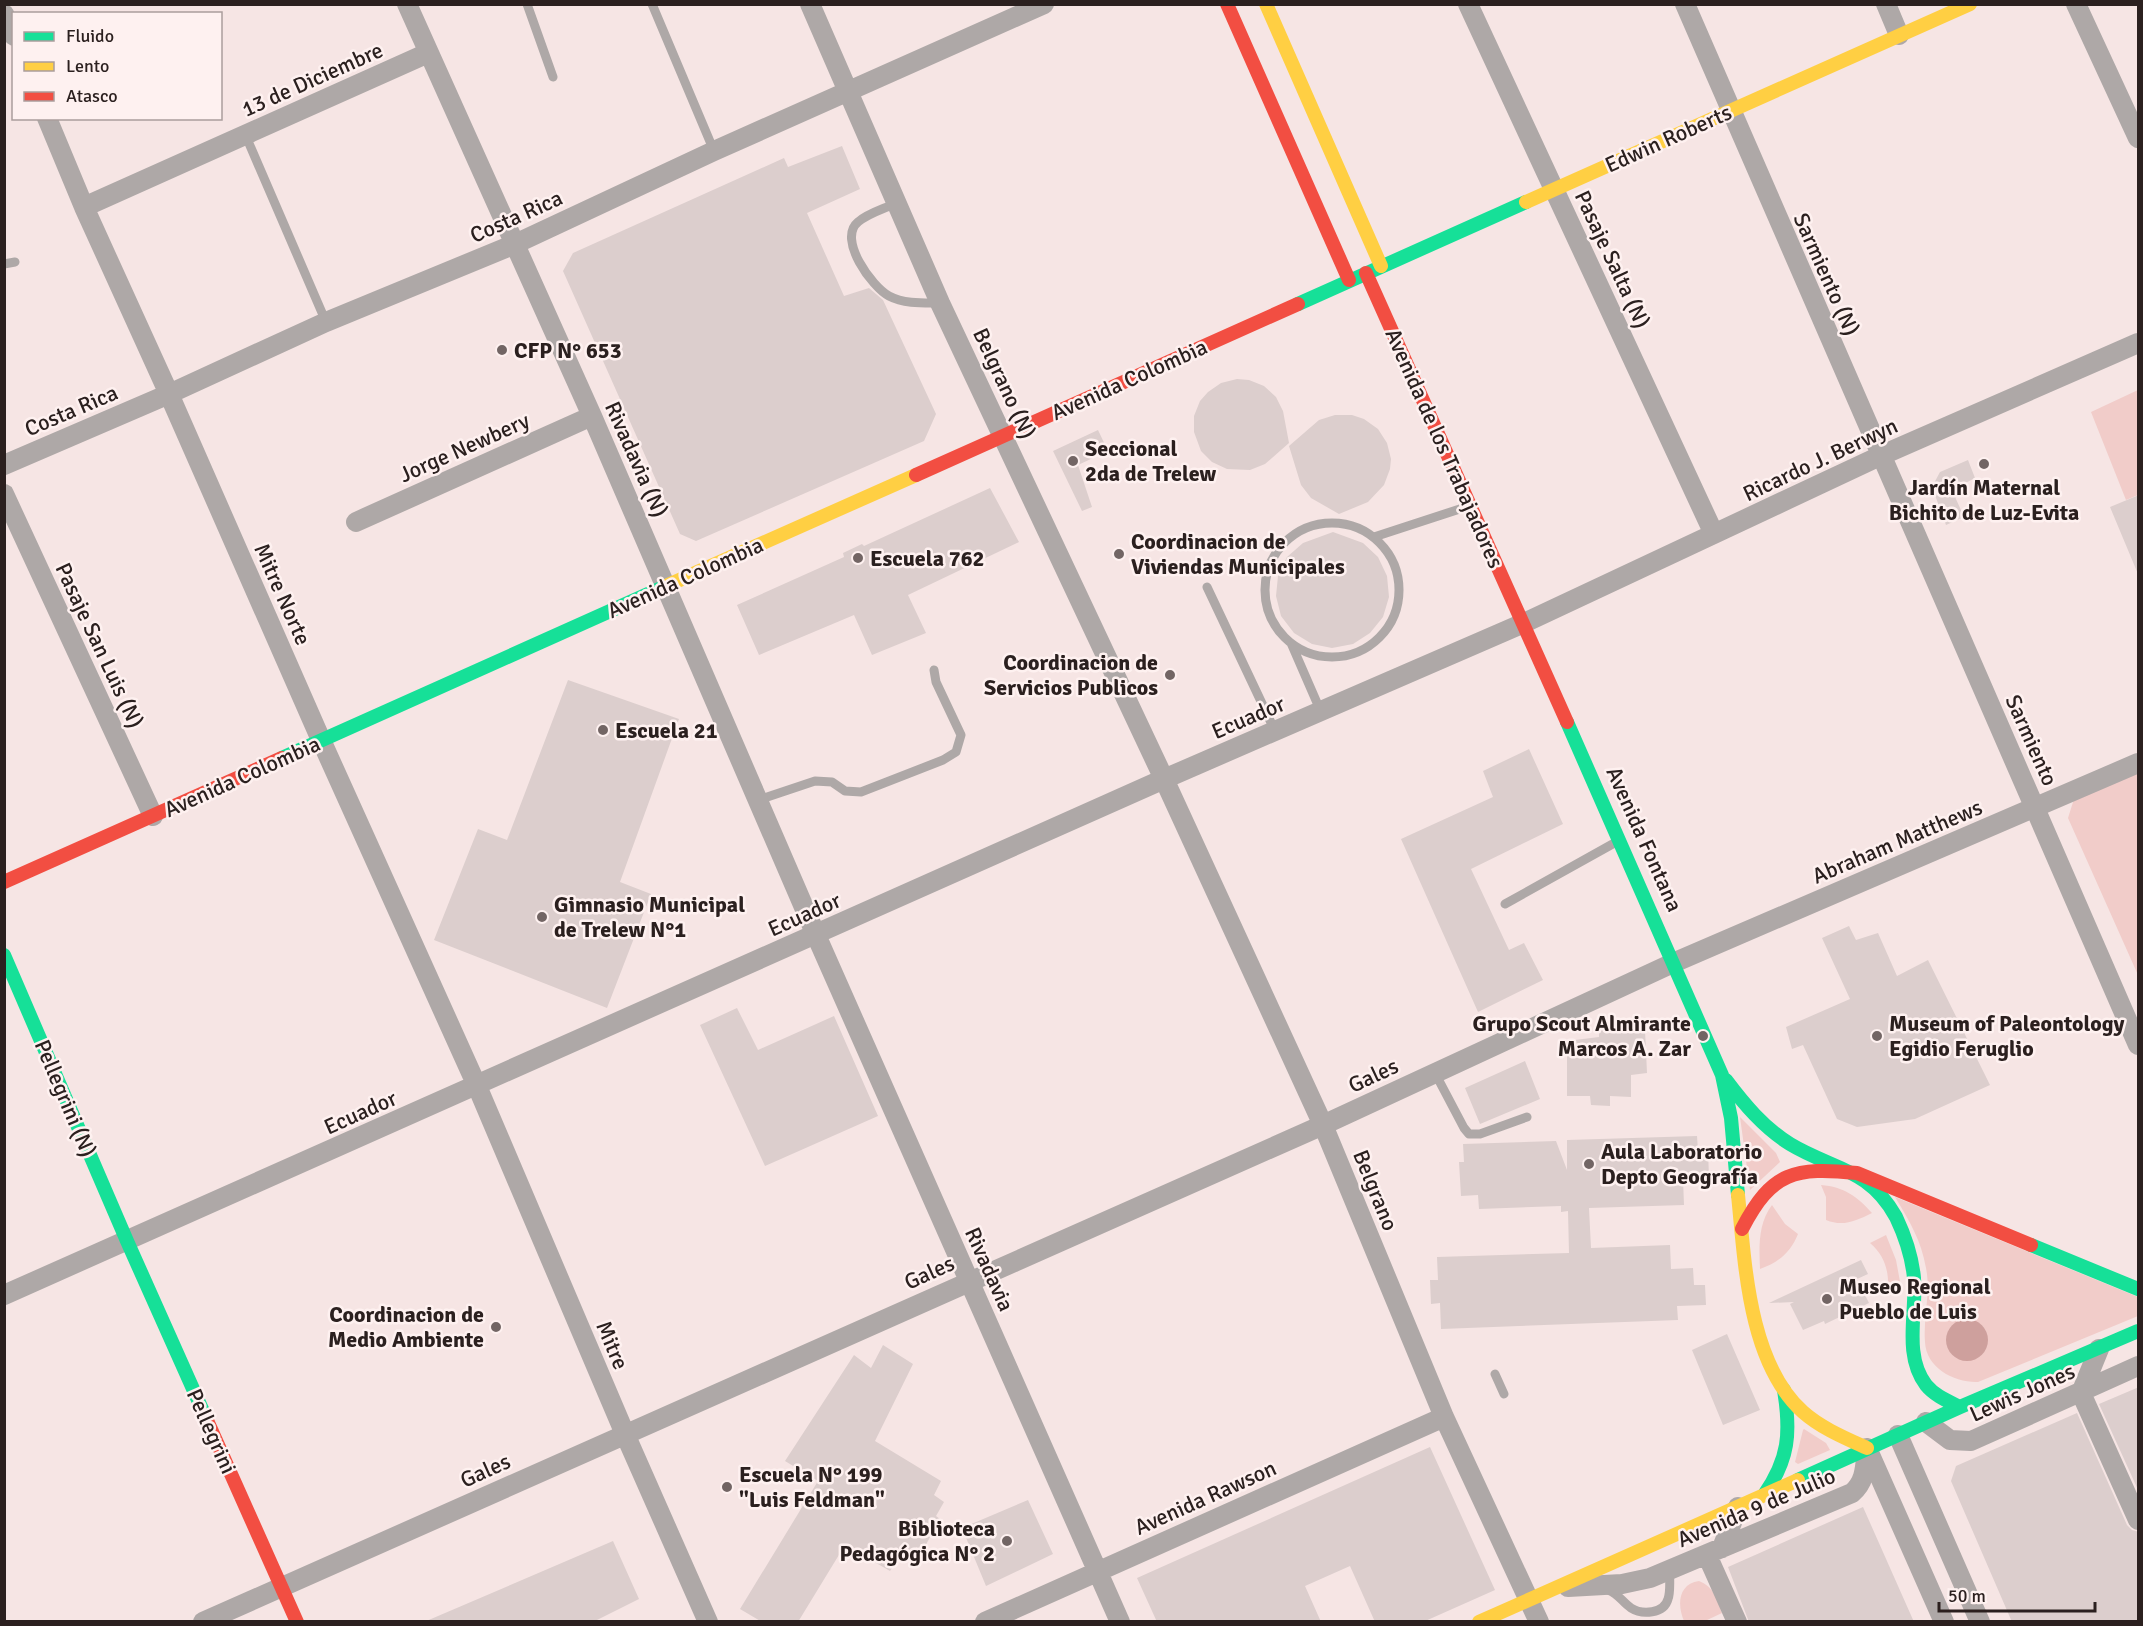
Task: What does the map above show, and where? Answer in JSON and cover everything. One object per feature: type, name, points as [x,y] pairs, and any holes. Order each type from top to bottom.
[{"type":"street","name":"Rivadavia (N)","points":[[407,4],[592,416],[816,935]]},
{"type":"street","name":"Belgrano (N)","points":[[810,4],[940,303],[1164,779]]},
{"type":"street","points":[[1227,4],[1349,280]]},
{"type":"street","points":[[1266,4],[1381,266]]},
{"type":"street","name":"Pasaje Salta (N)","points":[[1468,4],[1714,534]]},
{"type":"street","name":"Sarmiento (N)","points":[[1685,4],[1880,456]]},
{"type":"street","points":[[1886,4],[1899,35]]},
{"type":"street","name":"Edwin Roberts","points":[[1366,273],[1970,4]]},
{"type":"street","points":[[2076,4],[2139,138]]},
{"type":"street","name":"Costa Rica","points":[[4,465],[169,394],[326,322],[515,244],[714,151],[1041,5]]},
{"type":"street","points":[[4,14],[12,32]]},
{"type":"street","name":"13 de Diciembre","points":[[84,207],[428,53]]},
{"type":"street","name":"Mitre Norte","points":[[48,120],[84,207],[169,394],[321,741],[477,1086]]},
{"type":"street","name":"Avenida Colombia","points":[[4,882],[1366,273]]},
{"type":"street","name":"Avenida de los Trabajadores","points":[[1366,273],[1524,623]]},
{"type":"street","name":"Ricardo J. Berwyn","points":[[1524,623],[1880,456],[2139,343]]},
{"type":"street","name":"Jorge Newbery","points":[[356,522],[592,416]]},
{"type":"street","name":"Sarmiento","points":[[1880,456],[2139,1045]]},
{"type":"street","name":"Pasaje San Luis (N)","points":[[4,494],[153,816]]},
{"type":"street","name":"Ecuador","points":[[4,1295],[1164,779],[1524,623]]},
{"type":"street","name":"Avenida Fontana","points":[[1524,623],[1722,1075],[1731,1118],[1744,1267],[1752,1312],[1767,1352],[1784,1390],[1797,1406],[1815,1421],[1835,1433],[1868,1448]]},
{"type":"street","name":"Abraham Matthews","points":[[1673,963],[2139,763]]},
{"type":"street","name":"Belgrano","points":[[1164,779],[1323,1125],[1444,1417],[1532,1615]]},
{"type":"street","name":"Rivadavia","points":[[816,935],[1120,1622]]},
{"type":"street","name":"Pellegrini (N)","points":[[4,955],[127,1241]]},
{"type":"street","name":"Gales","points":[[202,1622],[1323,1125],[1673,963]]},
{"type":"street","name":"Avenida Fontana","points":[[1722,1075],[1742,1102],[1773,1133],[1810,1155],[1857,1173],[1888,1203],[1907,1246],[1914,1276],[1912,1346],[1916,1365],[1924,1382],[1935,1396],[1946,1403],[1960,1407]]},
{"type":"street","name":"Mitre","points":[[477,1086],[625,1434],[708,1622]]},
{"type":"street","points":[[1742,1229],[1760,1196],[1789,1175],[1830,1170],[1857,1173],[2139,1289]]},
{"type":"street","name":"Pellegrini","points":[[127,1241],[297,1622]]},
{"type":"street","name":"Lewis Jones","points":[[1868,1448],[2139,1331]]},
{"type":"street","points":[[2099,1349],[2081,1393],[2139,1520]]},
{"type":"street","name":"Lewis Jones","points":[[1926,1422],[1950,1440],[1971,1441],[2139,1366]]},
{"type":"street","name":"Avenida 9 de Julio","points":[[1764,1495],[1777,1478],[1787,1451],[1788,1419],[1784,1390]]},
{"type":"street","name":"Avenida Rawson","points":[[985,1622],[1444,1417]]},
{"type":"street","points":[[1898,1435],[1980,1622]]},
{"type":"street","points":[[1868,1448],[1944,1622]]},
{"type":"street","name":"Avenida 9 de Julio","points":[[1479,1622],[1532,1615],[1556,1588],[1868,1448]]},
{"type":"street","name":"Avenida 9 de Julio","points":[[1556,1588],[1636,1582],[1715,1552],[1852,1494],[1861,1485],[1868,1448]]},
{"type":"street","points":[[1737,1622],[1715,1552],[1738,1507]]},
{"type":"lane","points":[[527,4],[553,77]]},
{"type":"lane","points":[[652,4],[714,151]]},
{"type":"lane","points":[[245,134],[326,322]]},
{"type":"lane","points":[[896,203],[857,222],[853,228],[852,243],[863,270],[878,288],[889,296],[913,302],[940,303]]},
{"type":"lane","points":[[4,264],[15,262]]},
{"type":"lane","points":[[1374,537],[1471,505]]},
{"type":"lane","points":[[1317,524],[1347,524],[1374,537],[1385,547],[1393,560],[1400,589],[1394,619],[1386,631],[1363,650],[1348,656],[1318,656],[1291,643],[1276,626],[1267,606],[1265,591],[1266,576],[1279,549],[1290,538],[1317,524]]},
{"type":"lane","points":[[1207,587],[1275,731]]},
{"type":"lane","points":[[1291,643],[1321,712]]},
{"type":"lane","points":[[758,800],[815,780],[832,782],[845,791],[861,792],[943,760],[956,752],[961,735],[936,682],[934,670]]},
{"type":"lane","points":[[1504,904],[1619,840]]},
{"type":"lane","points":[[1435,1073],[1469,1134],[1480,1134],[1527,1117]]},
{"type":"lane","points":[[1495,1374],[1504,1394]]},
{"type":"lane","points":[[1594,1586],[1619,1595],[1637,1611],[1651,1612],[1660,1609],[1668,1601],[1670,1570]]},
{"type":"shaded area","points":[[2138,390],[2138,495],[2126,500],[2091,412]]},
{"type":"shaded area","points":[[2138,768],[2138,975],[2068,818],[2074,799]]},
{"type":"shaded area","points":[[1740,1117],[1776,1153],[1780,1162],[1750,1190]]},
{"type":"shaded area","points":[[1821,1185],[1850,1193],[1872,1213],[1849,1222],[1838,1223],[1826,1220],[1826,1197]]},
{"type":"shaded area","points":[[1895,1197],[2138,1297],[2138,1316],[1978,1382],[1951,1377],[1936,1366],[1927,1351],[1925,1333],[1928,1287],[1924,1258],[1910,1223]]},
{"type":"shaded area","points":[[1772,1205],[1785,1224],[1798,1234],[1792,1246],[1783,1256],[1773,1264],[1760,1269],[1762,1228]]},
{"type":"shaded area","points":[[1886,1235],[1896,1260],[1901,1287],[1888,1292],[1888,1278],[1883,1259],[1870,1243]]},
{"type":"shaded area","points":[[1967,1319],[1982,1325],[1988,1340],[1982,1355],[1967,1361],[1952,1355],[1946,1340],[1952,1325]]},
{"type":"shaded area","points":[[1804,1429],[1826,1443],[1830,1450],[1798,1464],[1795,1462]]},
{"type":"shaded area","points":[[1699,1581],[1712,1590],[1722,1613],[1705,1621],[1684,1621],[1680,1608],[1681,1596],[1687,1586]]},
{"type":"building","points":[[842,146],[860,189],[807,213],[844,296],[869,288],[883,300],[936,414],[924,441],[696,541],[680,534],[563,271],[573,253],[784,158],[788,167]]},
{"type":"building","points":[[1237,379],[1249,380],[1264,386],[1276,397],[1283,411],[1289,443],[1265,464],[1250,470],[1227,469],[1212,462],[1201,451],[1194,432],[1194,416],[1200,401],[1221,383]]},
{"type":"building","points":[[1335,415],[1352,415],[1364,419],[1378,429],[1387,443],[1391,459],[1384,485],[1368,502],[1339,514],[1311,498],[1301,485],[1289,446],[1319,420]]},
{"type":"building","points":[[1098,430],[1108,451],[1078,465],[1092,507],[1082,511],[1053,451]]},
{"type":"building","points":[[1968,460],[1975,478],[1952,490],[1964,517],[1946,525],[1932,487],[1940,472]]},
{"type":"building","points":[[990,488],[1019,542],[908,595],[926,633],[872,655],[854,615],[759,655],[737,605],[844,557],[843,553],[862,544],[864,546]]},
{"type":"building","points":[[2139,495],[2139,574],[2138,574],[2110,507]]},
{"type":"building","points":[[1333,532],[1363,543],[1378,557],[1387,576],[1389,597],[1383,617],[1370,633],[1353,644],[1332,648],[1312,644],[1294,633],[1281,616],[1276,596],[1278,576],[1287,557],[1303,543]]},
{"type":"building","points":[[568,680],[679,719],[620,882],[651,894],[607,1008],[434,940],[478,829],[507,840]]},
{"type":"building","points":[[1529,749],[1563,824],[1471,869],[1509,950],[1524,943],[1543,980],[1478,1012],[1401,839],[1493,797],[1483,771]]},
{"type":"building","name":"Museum of Paleontology Egidio Feruglio","points":[[1849,926],[1856,940],[1878,933],[1897,976],[1928,960],[1990,1085],[1915,1119],[1857,1127],[1837,1119],[1803,1045],[1792,1049],[1786,1027],[1850,999],[1822,938]]},
{"type":"building","points":[[737,1008],[758,1050],[834,1016],[878,1116],[765,1166],[700,1025]]},
{"type":"building","points":[[1599,1022],[1623,1022],[1625,1032],[1645,1030],[1647,1073],[1631,1075],[1631,1097],[1610,1096],[1610,1106],[1591,1105],[1590,1096],[1567,1096],[1567,1041],[1599,1037]]},
{"type":"building","points":[[1525,1061],[1540,1099],[1480,1124],[1465,1088]]},
{"type":"building","points":[[1697,1136],[1698,1151],[1708,1150],[1709,1178],[1683,1179],[1684,1205],[1589,1208],[1591,1248],[1670,1245],[1671,1269],[1693,1268],[1694,1285],[1705,1285],[1706,1305],[1677,1306],[1678,1320],[1441,1329],[1440,1303],[1431,1304],[1430,1280],[1438,1280],[1437,1257],[1569,1253],[1568,1211],[1561,1212],[1561,1206],[1479,1209],[1478,1195],[1461,1196],[1459,1162],[1464,1162],[1463,1144],[1556,1141],[1567,1170],[1567,1140]]},
{"type":"building","name":"Museo Regional Pueblo de Luis","points":[[1861,1260],[1868,1274],[1857,1279],[1869,1303],[1825,1324],[1824,1321],[1803,1330],[1790,1304],[1794,1302],[1769,1303]]},
{"type":"building","points":[[1727,1334],[1760,1410],[1723,1425],[1692,1350]]},
{"type":"building","points":[[883,1345],[913,1364],[875,1441],[941,1481],[934,1495],[944,1502],[936,1516],[940,1519],[923,1550],[916,1547],[908,1561],[899,1557],[890,1571],[845,1545],[798,1622],[762,1622],[740,1609],[818,1481],[785,1461],[854,1355],[871,1368]]},
{"type":"building","points":[[2139,1387],[2139,1492],[2099,1404]]},
{"type":"building","points":[[2077,1413],[2127,1525],[2139,1532],[2139,1622],[2012,1622],[1951,1481],[1956,1466]]},
{"type":"building","points":[[1430,1447],[1495,1590],[1423,1622],[1375,1622],[1350,1566],[1305,1586],[1321,1622],[1157,1622],[1137,1578]]},
{"type":"building","name":"Biblioteca Pedagógica N° 2","points":[[1028,1500],[1053,1554],[986,1586],[962,1528]]},
{"type":"building","points":[[1863,1507],[1914,1622],[1749,1622],[1728,1567]]},
{"type":"building","points":[[613,1541],[639,1599],[593,1622],[424,1622]]},
{"type":"traffic: fast","points":[[1298,304],[1526,202]]},
{"type":"traffic: fast","points":[[282,758],[666,586]]},
{"type":"traffic: fast","points":[[1567,722],[1722,1075],[1731,1118],[1738,1195]]},
{"type":"traffic: fast","points":[[4,955],[206,1418]]},
{"type":"traffic: fast","points":[[1726,1080],[1755,1115],[1781,1138],[1806,1153],[1862,1179],[1885,1201],[1896,1217],[1912,1262],[1914,1278],[1912,1333],[1919,1373],[1933,1392],[1960,1407]]},
{"type":"traffic: fast","points":[[2031,1245],[2138,1289]]},
{"type":"traffic: fast","points":[[1798,1480],[1960,1407],[2138,1331]]},
{"type":"traffic: fast","points":[[1764,1495],[1779,1469],[1786,1445],[1787,1419],[1784,1390]]},
{"type":"traffic: slow","points":[[1266,4],[1381,266]]},
{"type":"traffic: slow","points":[[1526,202],[1970,4]]},
{"type":"traffic: slow","points":[[666,586],[916,475]]},
{"type":"traffic: slow","points":[[1738,1195],[1747,1280],[1760,1339],[1771,1367],[1785,1391],[1810,1418],[1825,1428],[1867,1448]]},
{"type":"traffic: slow","points":[[1479,1622],[1798,1480]]},
{"type":"traffic: jam","points":[[1227,4],[1349,280]]},
{"type":"traffic: jam","points":[[1366,273],[1567,722]]},
{"type":"traffic: jam","points":[[916,475],[1298,304]]},
{"type":"traffic: jam","points":[[4,882],[282,758]]},
{"type":"traffic: jam","points":[[1742,1229],[1753,1210],[1775,1184],[1801,1173],[1835,1171],[1857,1173],[2031,1245]]},
{"type":"traffic: jam","points":[[206,1418],[297,1622]]},
{"type":"place","name":"CFP N° 653","points":[[502,350]]},
{"type":"place","name":"Seccional 2da de Trelew","points":[[1073,461]]},
{"type":"place","name":"Jardín Maternal Bichito de Luz-Evita","points":[[1984,464]]},
{"type":"place","name":"Coordinacion de Viviendas Municipales","points":[[1119,554]]},
{"type":"place","name":"Escuela 762","points":[[858,558]]},
{"type":"place","name":"Coordinacion de Servicios Publicos","points":[[1170,675]]},
{"type":"place","name":"Escuela 21","points":[[603,730]]},
{"type":"place","name":"Gimnasio Municipal de Trelew N°1","points":[[542,917]]},
{"type":"place","name":"Grupo Scout Almirante Marcos A. Zar","points":[[1703,1036]]},
{"type":"place","name":"Museum of Paleontology Egidio Feruglio","points":[[1877,1036]]},
{"type":"place","name":"Aula Laboratorio Depto Geografía","points":[[1589,1164]]},
{"type":"place","name":"Museo Regional Pueblo de Luis","points":[[1827,1299]]},
{"type":"place","name":"Coordinacion de Medio Ambiente","points":[[496,1327]]},
{"type":"place","name":"Escuela N° 199 \"Luis Feldman\"","points":[[727,1487]]},
{"type":"place","name":"Biblioteca Pedagógica N° 2","points":[[1007,1541]]}]
